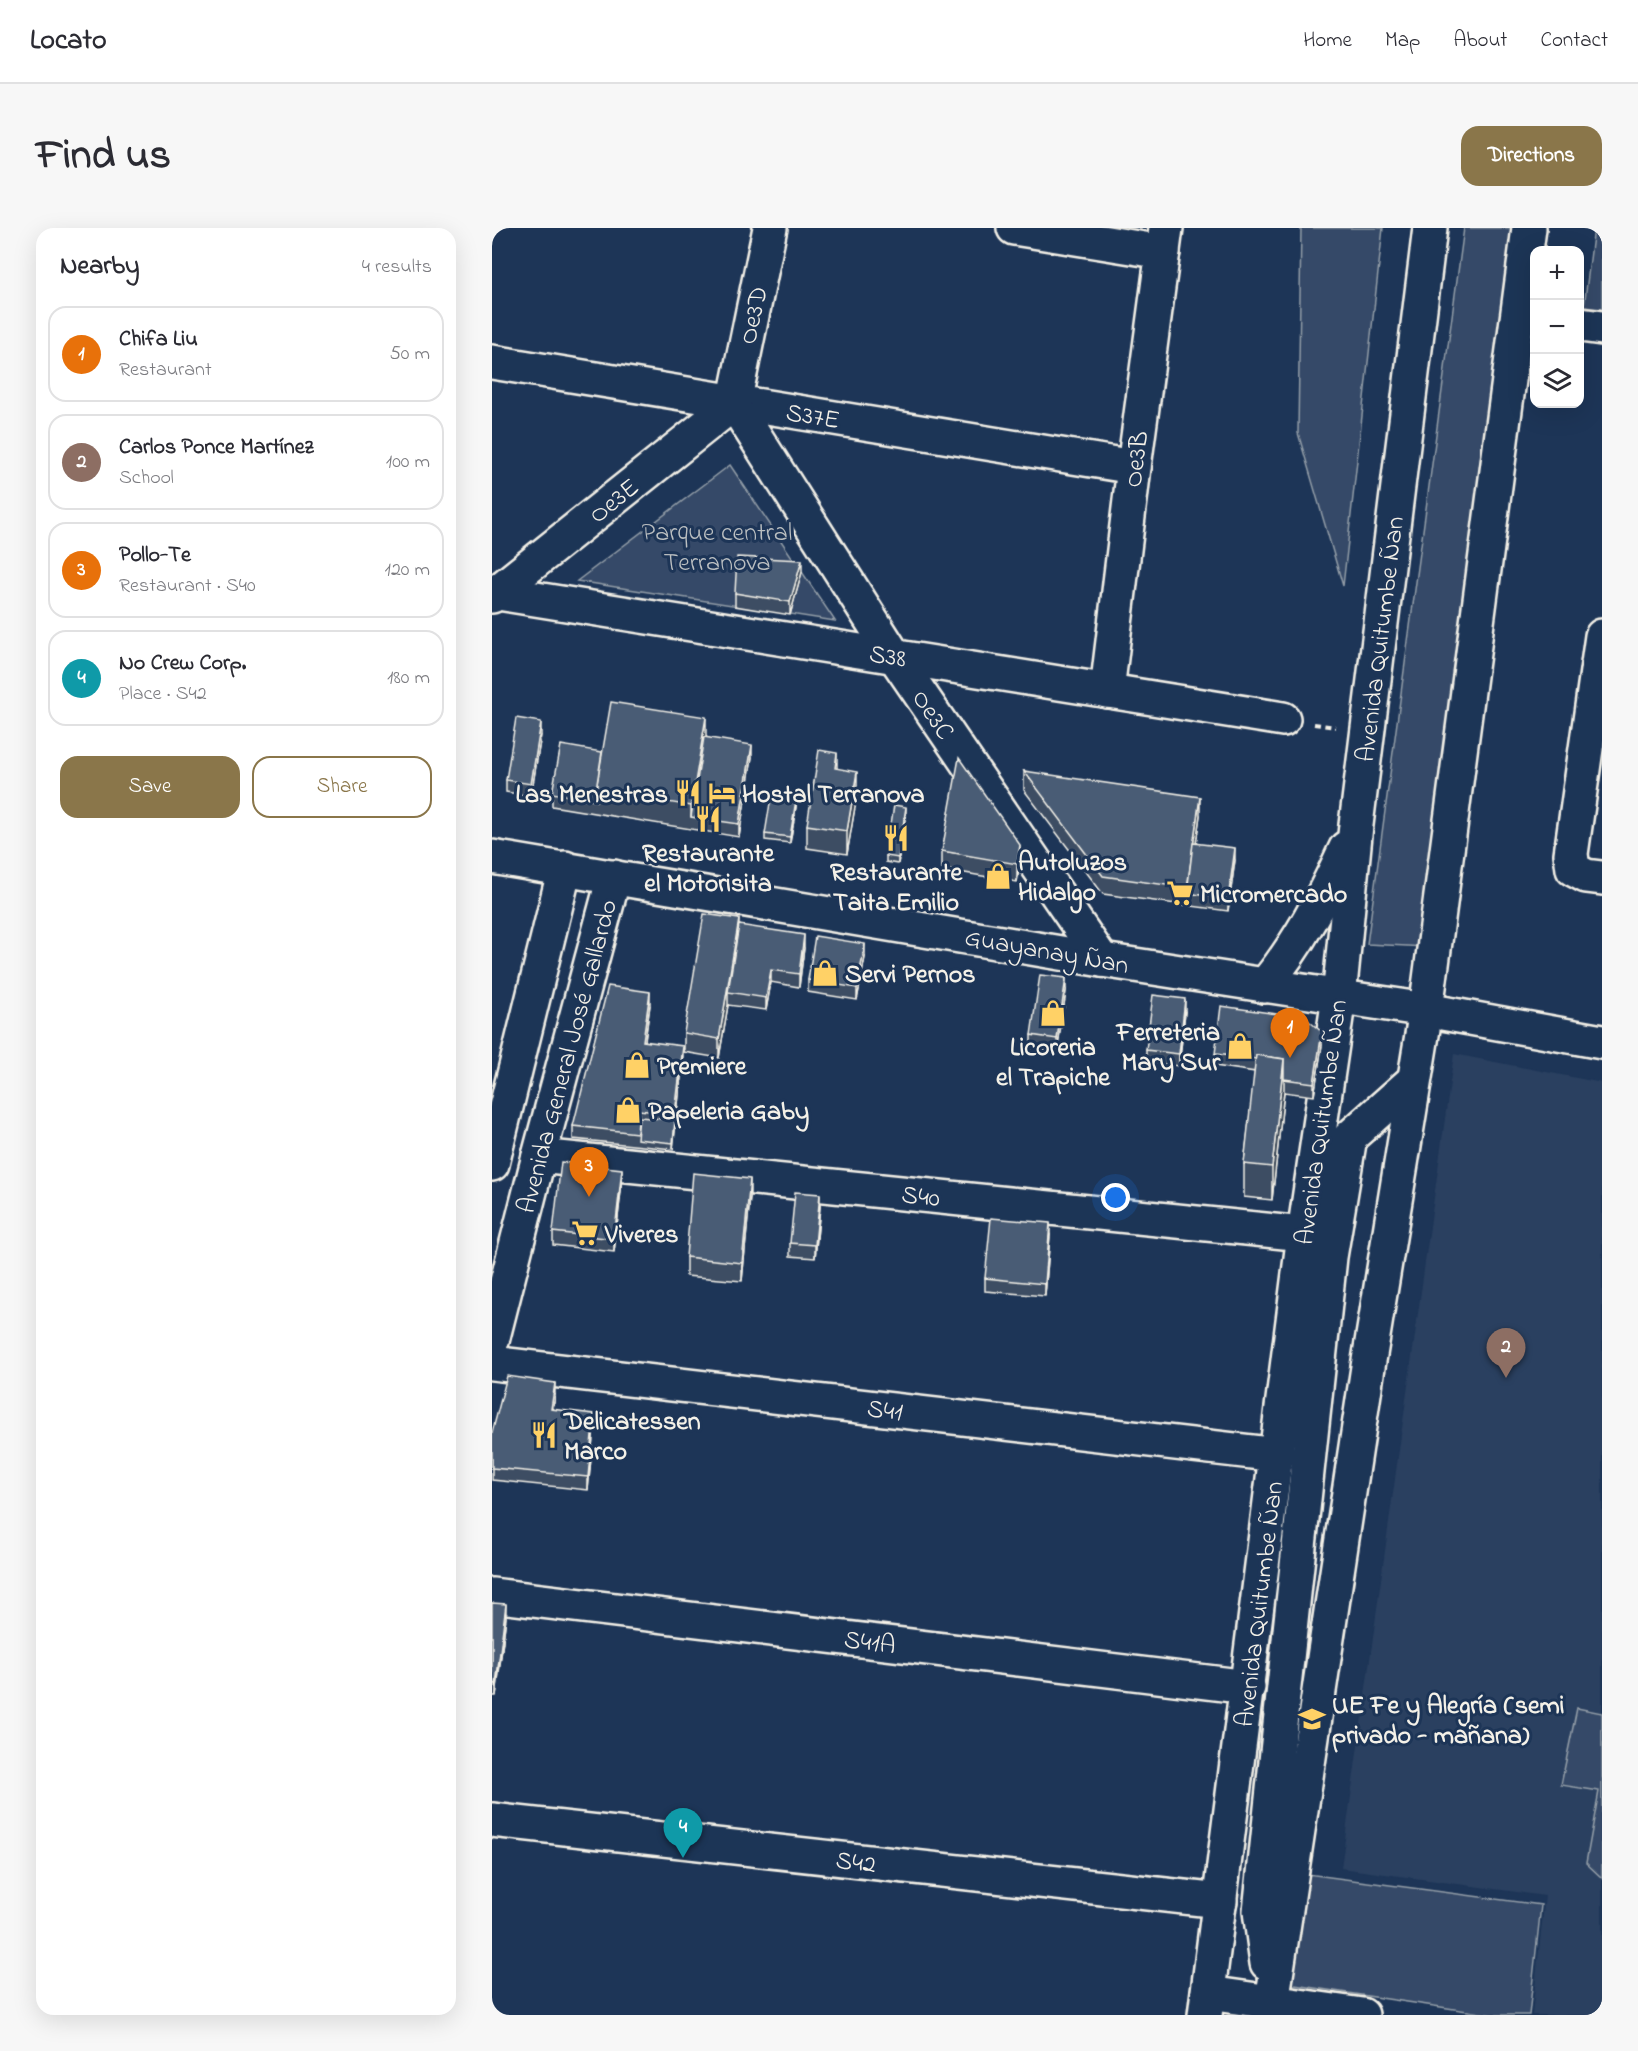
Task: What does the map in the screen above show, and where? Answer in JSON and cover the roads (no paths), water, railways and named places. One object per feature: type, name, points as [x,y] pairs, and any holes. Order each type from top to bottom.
[{"type":"street","name":"Oe3D","points":[[734,403],[770,228]]},
{"type":"street","points":[[1014,228],[1165,240]]},
{"type":"street","name":"Avenida Quitumbe Ñan","points":[[1207,2004],[1278,1455],[1304,1234],[1339,997],[1356,825],[1430,228]]},
{"type":"street","points":[[1271,2008],[1368,1366],[1426,1010],[1526,319],[1528,228]]},
{"type":"street","name":"Oe3B","points":[[1107,691],[1165,240]]},
{"type":"street","points":[[1584,326],[1602,328]]},
{"type":"street","name":"S37E","points":[[492,363],[1134,467]]},
{"type":"street","name":"Oe3E","points":[[494,594],[734,403]]},
{"type":"street","name":"Oe3C","points":[[734,403],[895,657],[1102,960]]},
{"type":"street","name":"S38","points":[[494,594],[1283,719]]},
{"type":"street","points":[[1602,636],[1571,854],[1573,869],[1586,876],[1602,878]]},
{"type":"street","points":[[1264,986],[1286,960],[1305,931],[1356,825]]},
{"type":"street","name":"Guayanay Ñan","points":[[492,857],[1102,960],[1426,1010],[1602,1042]]},
{"type":"street","name":"Avenida General José Gallardo","points":[[493,1152],[565,868]]},
{"type":"street","name":"Avenida General José Gallardo","points":[[492,1341],[539,1156],[615,877]]},
{"type":"street","points":[[1271,2008],[1260,1911],[1330,1257],[1350,1137],[1414,1080]]},
{"type":"street","name":"S40","points":[[539,1156],[1304,1234]]},
{"type":"street","name":"S41","points":[[492,1363],[1278,1455]]},
{"type":"street","name":"S41A","points":[[492,1595],[1248,1687]]},
{"type":"street","name":"S42","points":[[492,1820],[1220,1901]]},
{"type":"street","points":[[1207,2004],[1362,2015]]},
{"type":"place","name":"Las Menestras","points":[[688,793]]},
{"type":"place","name":"Hostal Terranova","points":[[722,793]]},
{"type":"place","name":"Restaurante el Motorisita","points":[[708,819]]},
{"type":"place","name":"Restaurante Taita Emilio","points":[[896,838]]},
{"type":"place","name":"Autoluzos Hidalgo","points":[[998,876]]},
{"type":"place","name":"Micromercado","points":[[1180,893]]},
{"type":"place","name":"Servi Pernos","points":[[825,973]]},
{"type":"place","name":"Licoreria el Trapiche","points":[[1053,1013]]},
{"type":"place","name":"Ferreteria Mary Sur","points":[[1240,1046]]},
{"type":"place","name":"Chifa Liu","points":[[1290,1058]]},
{"type":"place","name":"Premiere","points":[[637,1065]]},
{"type":"place","name":"Papeleria Gaby","points":[[628,1110]]},
{"type":"place","name":"Pollo-Te","points":[[589,1197]]},
{"type":"place","name":"Viveres","points":[[585,1233]]},
{"type":"place","name":"Carlos Ponce Martínez","points":[[1506,1378]]},
{"type":"place","name":"Delicatessen Marco","points":[[544,1435]]},
{"type":"place","name":"UE Fe y Alegría (semi privado - mañana)","points":[[1312,1719]]},
{"type":"place","name":"No Crew Corp.","points":[[683,1858]]},
{"type":"park label","name":"Parque central Terranova","points":[[717,546]]}]
